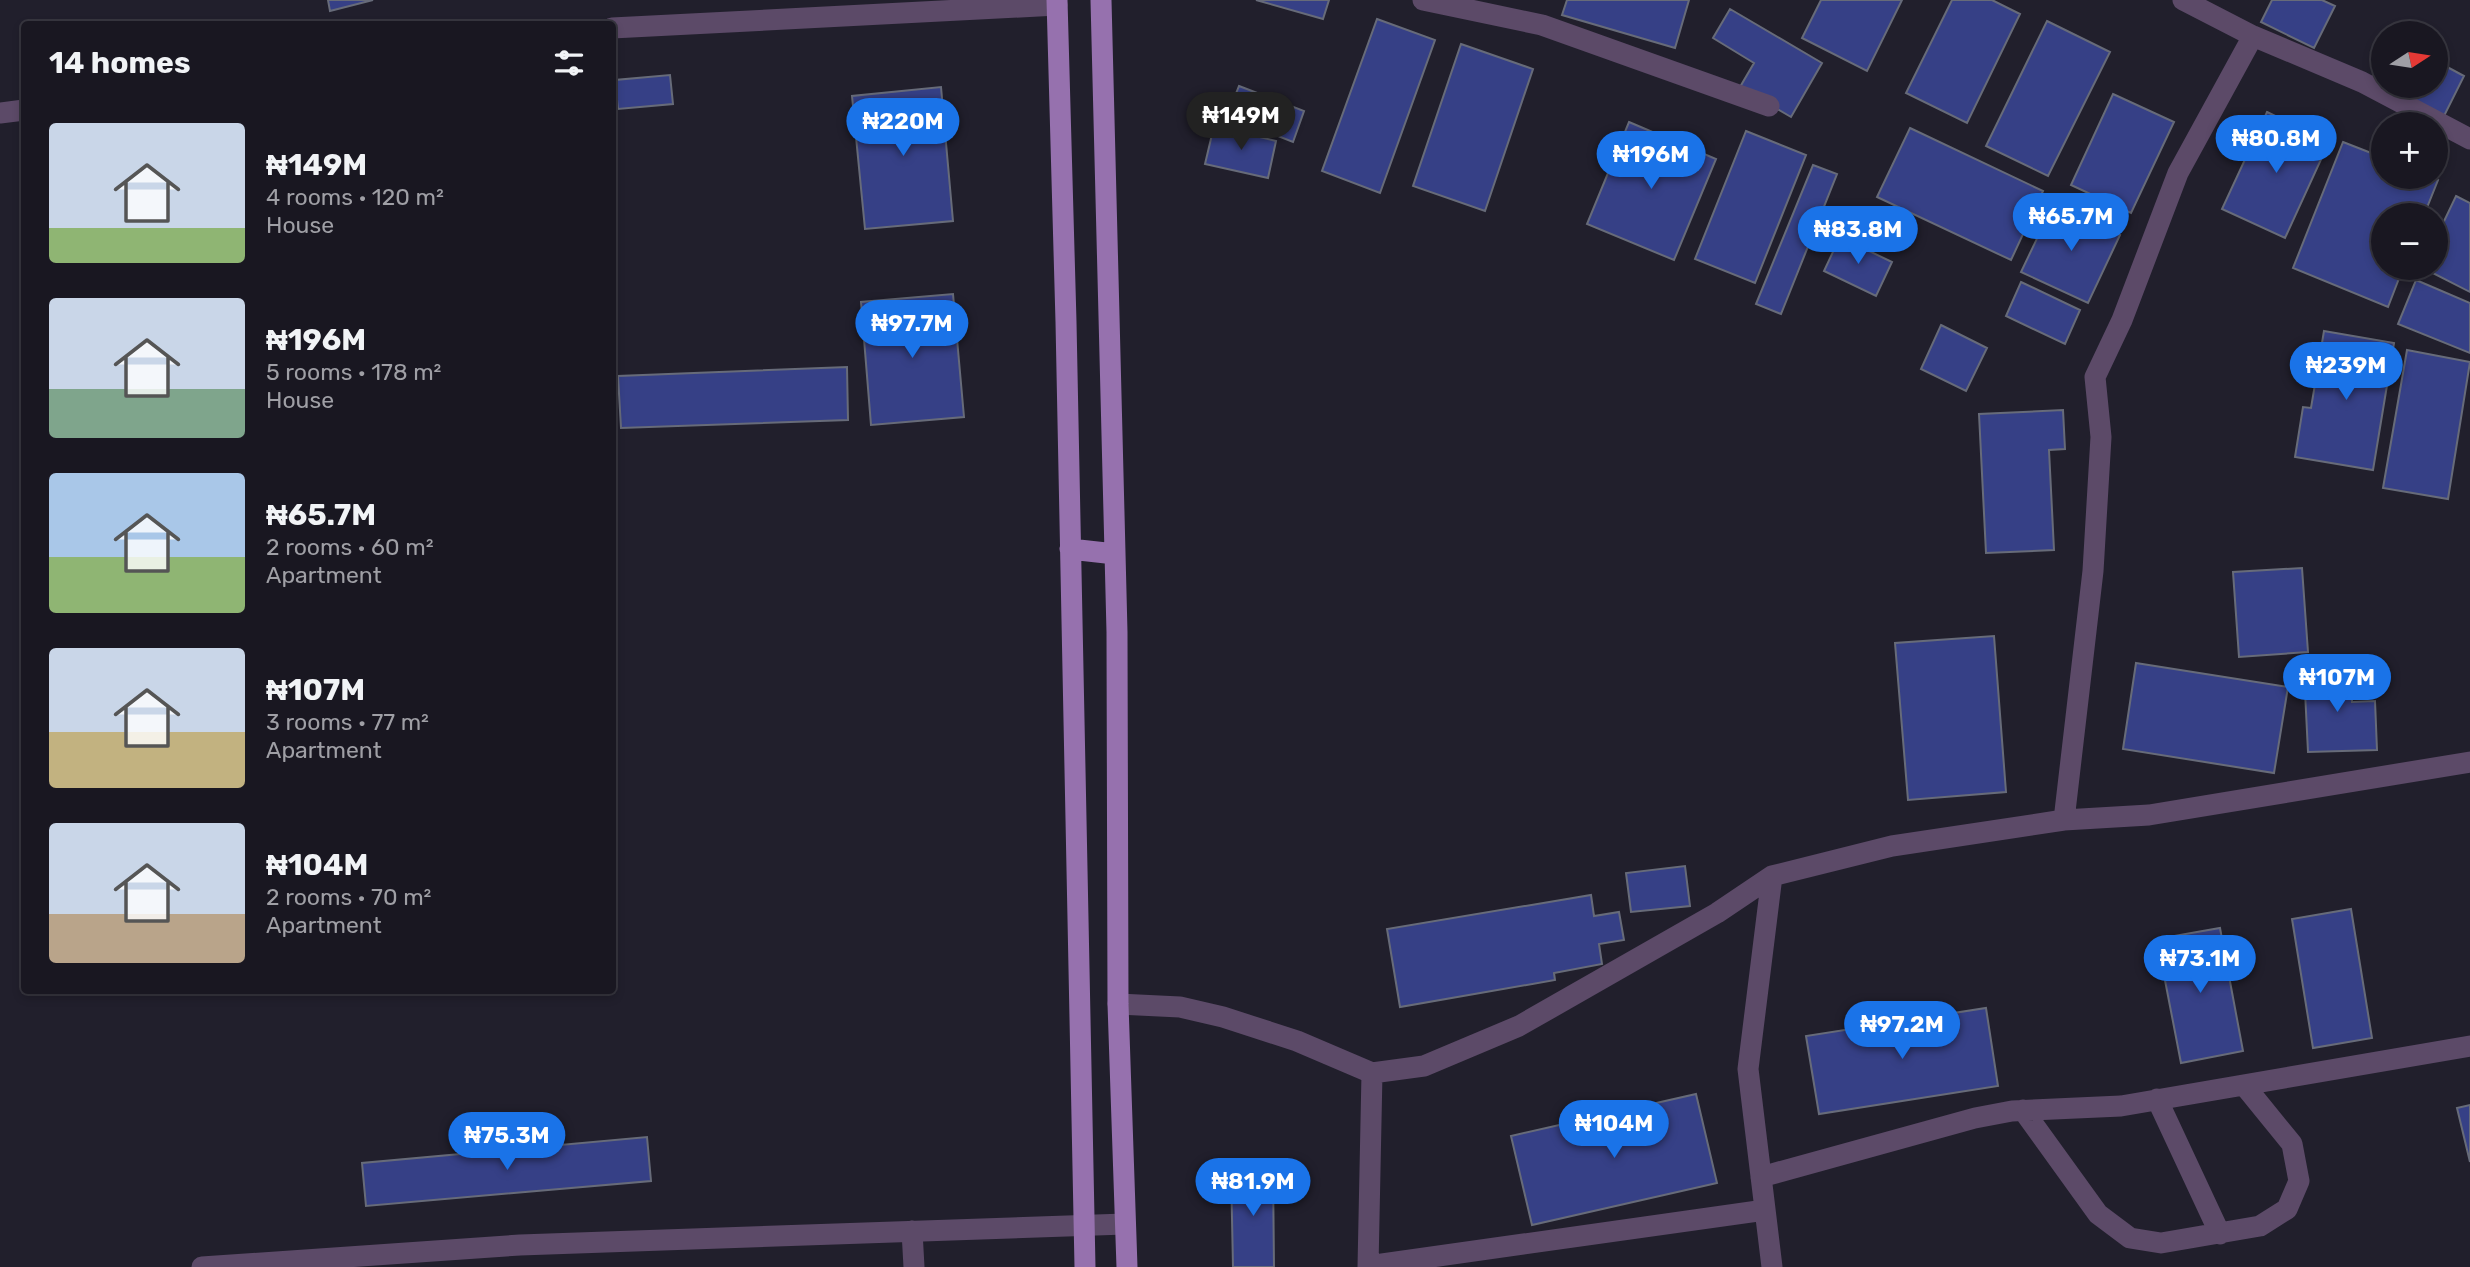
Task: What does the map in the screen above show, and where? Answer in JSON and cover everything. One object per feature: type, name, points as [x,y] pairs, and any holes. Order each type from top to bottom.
[{"type":"main road","points":[[1101,0],[1115,554],[1118,1004],[1127,1267]]},
{"type":"main road","points":[[1057,2],[1084,1267]]},
{"type":"main road","points":[[1070,549],[1115,554]]},
{"type":"street","points":[[1423,0],[1542,25],[1769,106]]},
{"type":"street","points":[[2183,0],[2253,36],[2362,82],[2470,139]]},
{"type":"street","points":[[616,28],[1057,2]]},
{"type":"street","points":[[2064,820],[2093,571],[2101,437],[2095,377],[2122,320],[2178,173],[2253,36]]},
{"type":"street","points":[[0,113],[21,110]]},
{"type":"street","points":[[1118,1004],[1180,1007],[1223,1017],[1297,1041],[1372,1073],[1424,1066],[1519,1026],[1717,913],[1772,876],[1892,846],[2064,820],[2149,815],[2470,762]]},
{"type":"street","points":[[1772,876],[1748,1069],[1772,1267]]},
{"type":"street","points":[[1761,1177],[1975,1118],[2023,1110],[2122,1105],[2470,1046]]},
{"type":"street","points":[[1372,1073],[1368,1266],[1765,1210]]},
{"type":"street","points":[[2023,1110],[2098,1214],[2130,1238],[2161,1243],[2260,1226],[2287,1209],[2300,1181],[2292,1144],[2244,1085]]},
{"type":"street","points":[[2157,1099],[2220,1234]]},
{"type":"street","points":[[202,1267],[520,1245],[1125,1224]]},
{"type":"street","points":[[912,1231],[914,1267]]},
{"type":"building","points":[[328,0],[373,0],[330,11]]},
{"type":"building","points":[[1256,0],[1329,0],[1323,19]]},
{"type":"building","points":[[1567,0],[1689,0],[1675,48],[1562,15]]},
{"type":"building","points":[[1821,0],[1902,0],[1867,71],[1802,38]]},
{"type":"building","points":[[1952,0],[1992,0],[2020,14],[1967,123],[1906,93]]},
{"type":"building","points":[[2272,0],[2322,0],[2335,6],[2314,48],[2261,22]]},
{"type":"building","points":[[1730,9],[1822,63],[1791,117],[1740,87],[1754,63],[1713,38]]},
{"type":"building","points":[[1377,19],[1435,40],[1380,193],[1322,171]]},
{"type":"building","points":[[2047,21],[2110,52],[2048,176],[1986,146]]},
{"type":"building","points":[[1461,44],[1533,69],[1485,211],[1413,186]]},
{"type":"building","points":[[2448,67],[2464,76],[2446,112],[2436,112],[2410,98],[2448,98]]},
{"type":"building","points":[[670,75],[673,104],[618,109],[616,80]]},
{"type":"building","points":[[1239,86],[1304,111],[1293,142],[1227,116]]},
{"type":"building","points":[[941,87],[953,221],[865,229],[852,96]]},
{"type":"building","points":[[2113,94],[2174,122],[2131,213],[2071,185]]},
{"type":"building","points":[[2267,112],[2329,142],[2285,238],[2222,209]]},
{"type":"building","points":[[1629,122],[1716,159],[1674,260],[1587,224]]},
{"type":"building","points":[[1214,126],[1276,141],[1268,178],[1205,164]]},
{"type":"building","points":[[1910,128],[2043,191],[2011,260],[1877,197]]},
{"type":"building","points":[[1746,131],[1806,155],[1755,283],[1695,259]]},
{"type":"building","points":[[2343,142],[2371,153],[2371,189],[2434,189],[2429,203],[2371,203],[2371,280],[2398,280],[2388,307],[2293,268]]},
{"type":"building","points":[[1813,165],[1837,174],[1781,314],[1756,304]]},
{"type":"building","points":[[2456,196],[2470,203],[2470,292],[2446,280],[2448,213]]},
{"type":"building","points":[[2054,203],[2120,235],[2088,303],[2021,272]]},
{"type":"building","points":[[1840,237],[1892,262],[1876,296],[1824,271]]},
{"type":"building","points":[[2416,280],[2470,303],[2470,353],[2398,324]]},
{"type":"building","points":[[2021,282],[2080,310],[2065,344],[2006,316]]},
{"type":"building","points":[[953,294],[964,417],[871,425],[861,302]]},
{"type":"building","points":[[1941,325],[1987,348],[1966,391],[1921,369]]},
{"type":"building","points":[[2324,331],[2394,343],[2373,470],[2295,457],[2303,407],[2311,408]]},
{"type":"building","points":[[2407,350],[2470,362],[2448,499],[2383,488]]},
{"type":"building","points":[[847,367],[848,420],[621,428],[618,376]]},
{"type":"building","points":[[2063,410],[2065,449],[2049,450],[2054,550],[1986,553],[1979,414]]},
{"type":"building","points":[[2302,568],[2308,652],[2239,657],[2233,572]]},
{"type":"building","points":[[1994,636],[2006,792],[1908,800],[1895,643]]},
{"type":"building","points":[[2136,663],[2288,687],[2274,773],[2123,749]]},
{"type":"building","points":[[2351,669],[2352,702],[2375,701],[2377,750],[2308,752],[2304,671]]},
{"type":"building","points":[[1685,866],[1690,906],[1631,912],[1626,873]]},
{"type":"building","points":[[1591,895],[1594,916],[1619,912],[1624,940],[1599,944],[1602,964],[1554,973],[1555,980],[1400,1007],[1387,929]]},
{"type":"building","points":[[2351,909],[2372,1038],[2313,1048],[2292,919]]},
{"type":"building","points":[[2220,928],[2243,1051],[2181,1063],[2157,939]]},
{"type":"building","points":[[1986,1008],[1998,1086],[1819,1114],[1806,1036]]},
{"type":"building","points":[[1696,1094],[1717,1183],[1532,1225],[1511,1136]]},
{"type":"building","points":[[2470,1105],[2470,1162],[2457,1108]]},
{"type":"building","points":[[647,1137],[651,1181],[366,1206],[362,1163]]},
{"type":"building","points":[[1231,1170],[1273,1170],[1274,1267],[1233,1267]]}]
